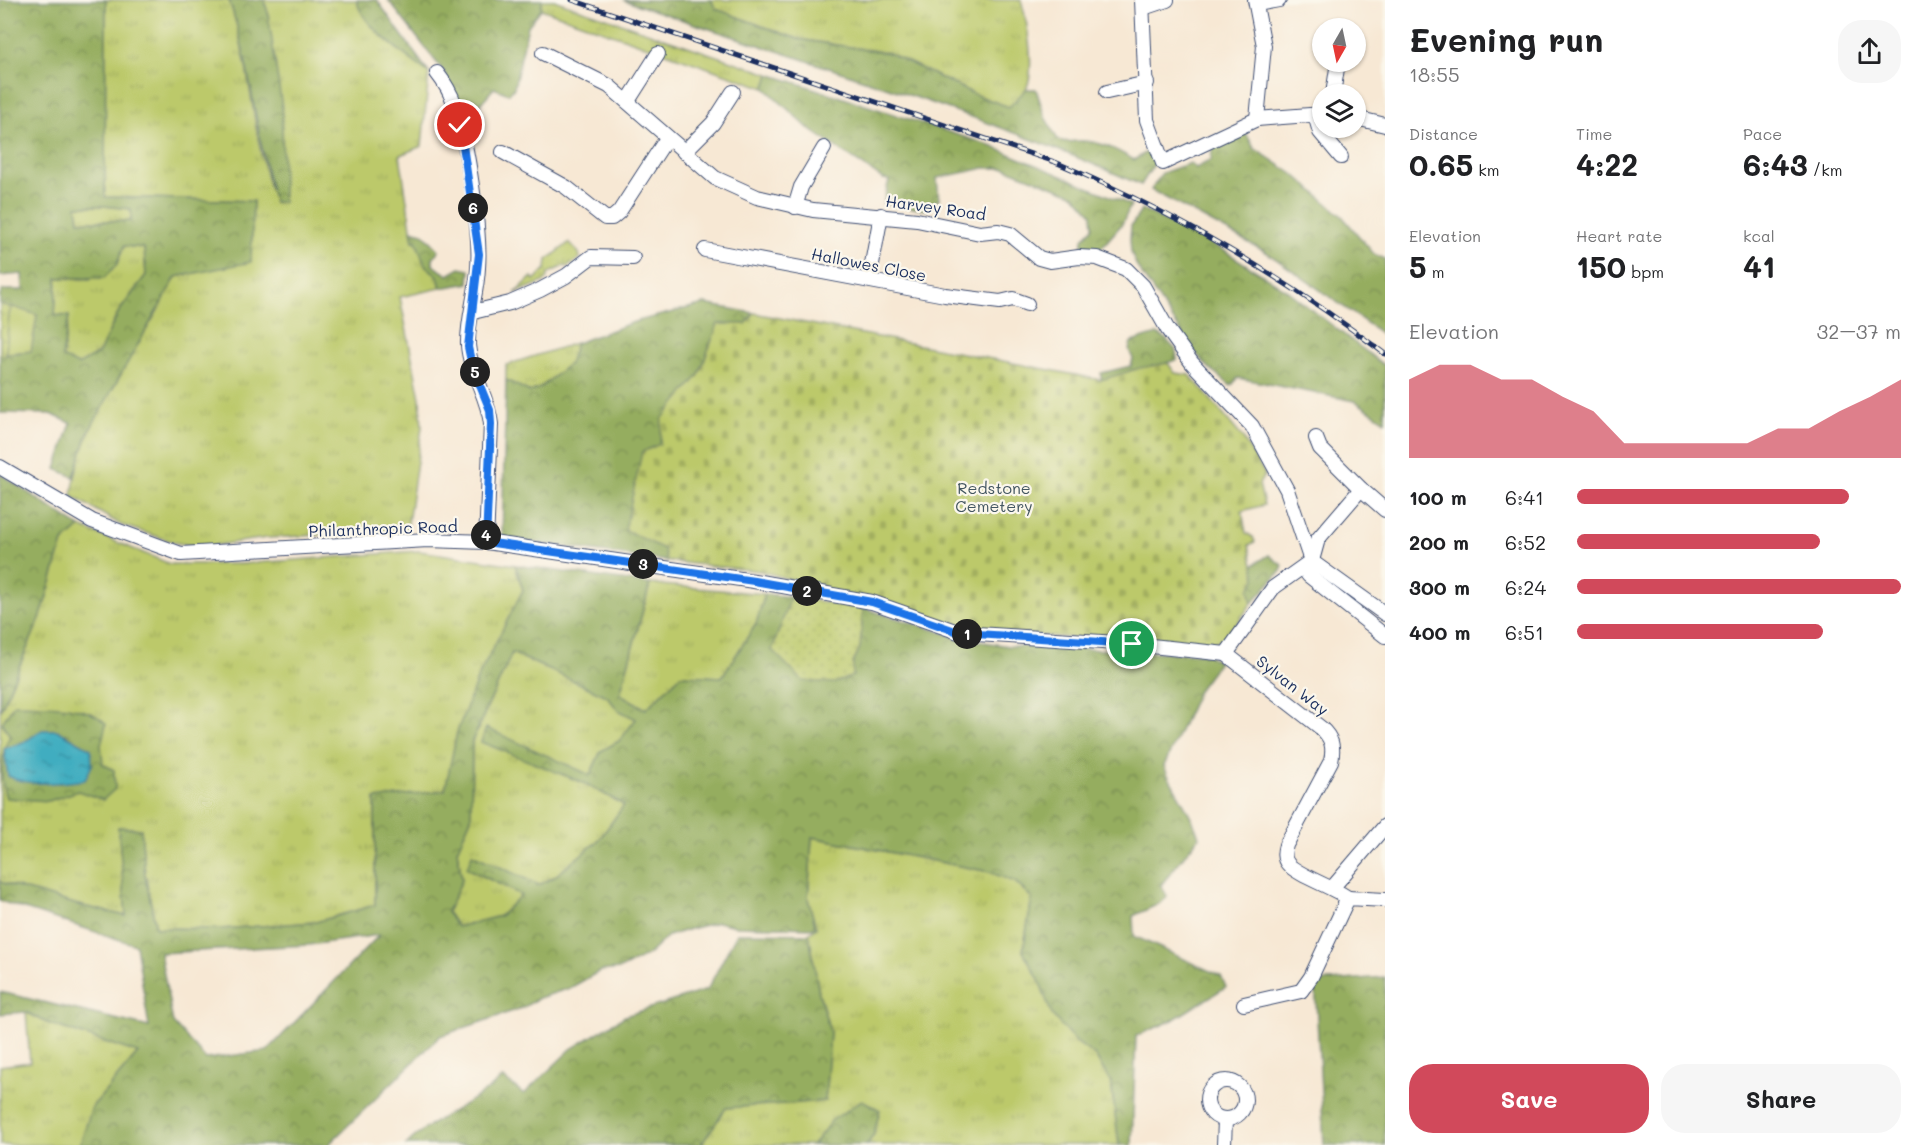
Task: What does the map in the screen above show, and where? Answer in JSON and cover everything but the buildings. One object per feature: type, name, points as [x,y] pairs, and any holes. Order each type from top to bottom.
[{"type":"street","points":[[1167,0],[1142,4],[1147,120],[1163,163],[1257,120],[1312,115]]},
{"type":"street","points":[[1257,120],[1264,46],[1256,2],[1279,0]]},
{"type":"street","name":"Harvey Road","points":[[543,53],[609,86],[715,178],[757,197],[795,207],[917,220],[962,231],[1004,233],[1020,243],[1031,254],[1050,261],[1079,256],[1097,258],[1126,269],[1143,286],[1168,330],[1192,363],[1252,426],[1287,490],[1311,561]]},
{"type":"street","points":[[628,101],[658,54]]},
{"type":"street","points":[[438,73],[454,103],[479,254],[468,347],[472,366],[490,410],[486,542]]},
{"type":"street","points":[[1107,92],[1147,83]]},
{"type":"street","points":[[684,152],[713,123],[733,92]]},
{"type":"street","points":[[1366,120],[1385,125]]},
{"type":"street","points":[[503,152],[566,188],[605,218],[612,218],[619,212],[667,138]]},
{"type":"street","points":[[1325,138],[1341,157]]},
{"type":"street","points":[[795,207],[801,187],[824,148]]},
{"type":"street","points":[[869,280],[881,215]]},
{"type":"street","name":"Hallowes Close","points":[[705,250],[980,300],[1000,302],[1013,299],[1027,304]]},
{"type":"street","points":[[473,312],[499,306],[540,290],[566,276],[591,257],[633,258]]},
{"type":"street","points":[[1316,438],[1320,448],[1385,510]]},
{"type":"street","name":"Philanthropic Road","points":[[0,467],[92,521],[181,554],[428,540],[486,542],[730,577],[861,600],[961,633],[1132,644],[1226,654]]},
{"type":"street","points":[[1361,489],[1318,539],[1308,575],[1385,636]]},
{"type":"street","points":[[1311,561],[1385,614]]},
{"type":"street","points":[[1226,654],[1273,588],[1311,561]]},
{"type":"street","name":"Sylvan Way","points":[[1226,654],[1322,728],[1330,737],[1333,749],[1331,761],[1284,851],[1289,865],[1333,887],[1348,898]]},
{"type":"street","points":[[1333,887],[1385,826]]},
{"type":"street","points":[[1244,1004],[1301,991],[1311,977],[1348,898],[1385,900]]},
{"type":"street","points":[[1224,1145],[1225,1120]]},
{"type":"green space","points":[[0,0],[106,0],[105,197],[253,201],[251,262],[176,277],[88,433],[74,477],[56,469],[71,423],[50,414],[0,413],[0,296],[3,290],[23,290],[22,274],[0,276]],"holes":[[[77,206],[131,209],[131,221],[79,221]],[[124,246],[144,248],[146,275],[118,313],[99,353],[78,365],[62,357],[69,316],[55,315],[57,278],[104,278],[116,266]]]},
{"type":"green space","points":[[106,0],[229,0],[243,50],[261,152],[274,202],[283,202],[268,13],[264,0],[357,0],[360,10],[376,30],[429,73],[422,146],[400,155],[413,241],[416,241],[425,265],[438,276],[441,288],[400,297],[420,398],[422,427],[407,530],[267,538],[203,547],[177,543],[121,525],[72,496],[87,438],[100,410],[176,277],[251,261],[253,201],[105,197]]},
{"type":"green space","points":[[229,0],[264,0],[268,13],[282,108],[283,202],[274,202],[243,50]]},
{"type":"green space","points":[[357,0],[377,0],[429,73],[376,30],[360,10]]},
{"type":"green space","points":[[388,0],[542,0],[541,9],[528,26],[514,88],[509,94],[494,88],[481,103],[473,122],[464,121],[444,72]]},
{"type":"green space","points":[[542,0],[554,0],[769,74],[765,88],[541,9]]},
{"type":"green space","points":[[623,0],[711,0],[716,9],[798,39],[889,53],[976,95],[1009,107],[1026,89],[1036,89],[1045,117],[1058,140],[1098,143],[1134,160],[1150,150],[1158,158],[1141,185],[1078,158],[949,109]]},
{"type":"green space","points":[[711,0],[1021,0],[1030,45],[1029,81],[1023,94],[1009,107],[976,95],[889,53],[798,39],[716,9]]},
{"type":"green space","points":[[769,74],[986,144],[1131,205],[1122,224],[1097,253],[1082,250],[1083,239],[1093,227],[1092,214],[1075,195],[1005,168],[985,168],[937,178],[939,200],[927,204],[927,210],[883,204],[889,180],[883,179],[809,129],[765,88]]},
{"type":"green space","points":[[1246,133],[1254,148],[1296,176],[1342,216],[1374,254],[1385,259],[1385,336],[1266,252],[1151,190],[1162,173],[1190,163],[1196,168],[1211,160],[1212,149]]},
{"type":"green space","points":[[76,206],[132,209],[131,221],[79,221]]},
{"type":"green space","points":[[1142,209],[1223,250],[1285,289],[1385,366],[1385,421],[1355,401],[1238,378],[1231,386],[1209,368],[1194,351],[1137,267],[1131,252],[1131,226]]},
{"type":"green space","points":[[411,230],[423,233],[439,250],[433,258],[433,265],[448,275],[460,268],[470,270],[469,283],[441,288],[438,276],[425,265],[416,241],[413,241]]},
{"type":"green space","points":[[569,243],[579,253],[580,258],[568,267],[564,266],[549,273],[546,281],[515,293],[532,277],[534,280],[546,269],[547,260]]},
{"type":"green space","points":[[124,246],[144,248],[146,275],[118,313],[99,353],[78,365],[62,358],[69,317],[55,316],[57,278],[90,279],[116,266]]},
{"type":"green space","points":[[0,304],[37,315],[31,351],[0,355]]},
{"type":"green space","points":[[704,304],[754,313],[746,324],[718,324],[699,375],[663,419],[660,444],[666,561],[502,538],[506,380],[530,392],[540,388],[569,364],[576,343],[634,322]]},
{"type":"green space","points":[[13,307],[37,315],[31,351],[6,353],[9,314]]},
{"type":"green space","name":"Redstone Cemetery","points":[[754,313],[1101,380],[1140,368],[1168,363],[1175,373],[1190,375],[1242,437],[1265,474],[1259,484],[1264,505],[1242,511],[1246,533],[1253,537],[1255,542],[1249,545],[1256,579],[1249,589],[1252,603],[1224,638],[1199,647],[978,631],[760,571],[666,561],[664,549],[625,530],[642,452],[660,444],[662,419],[699,375],[718,324],[746,324]]},
{"type":"green space","points":[[1157,334],[1165,338],[1176,350],[1177,360],[1101,380],[1101,373],[1131,366],[1133,359],[1129,350],[1131,342]]},
{"type":"green space","points":[[576,343],[569,364],[540,388],[530,392],[506,380],[506,365]]},
{"type":"green space","points":[[0,474],[80,527],[63,542],[41,616],[0,711]]},
{"type":"green space","points":[[80,527],[170,564],[240,564],[419,551],[515,565],[523,590],[478,677],[445,790],[375,800],[375,905],[316,922],[220,929],[156,928],[145,875],[141,829],[119,827],[126,916],[78,905],[0,882],[0,712],[41,616],[63,542]]},
{"type":"green space","points":[[1269,555],[1283,566],[1252,603],[1249,589],[1256,579],[1253,565]]},
{"type":"green space","points":[[515,565],[650,584],[620,694],[646,709],[681,675],[722,677],[756,624],[765,594],[791,597],[772,650],[853,663],[860,647],[863,608],[960,638],[1008,646],[1207,654],[1219,662],[1199,689],[1164,766],[1199,837],[1161,885],[1167,896],[1159,904],[1133,916],[1134,936],[1221,976],[1226,987],[1171,1021],[1136,1036],[1132,1145],[1119,1145],[1111,1082],[1095,1056],[1076,1042],[1052,1015],[1039,980],[1023,951],[1032,898],[1015,882],[990,872],[812,837],[808,899],[816,928],[735,926],[718,922],[690,929],[668,936],[648,955],[620,969],[600,971],[570,988],[539,998],[522,1008],[440,1036],[328,1145],[80,1145],[92,1107],[138,1053],[47,1023],[26,1012],[0,1014],[0,992],[149,1027],[136,945],[0,901],[0,882],[78,905],[126,916],[118,827],[141,829],[145,875],[156,928],[220,929],[316,922],[375,905],[375,799],[445,790],[457,732],[478,677],[523,590]],"holes":[[[512,653],[607,696],[618,710],[636,719],[619,741],[601,751],[590,775],[486,728],[481,742],[586,784],[624,805],[599,840],[554,877],[539,885],[472,854],[467,868],[521,895],[500,916],[457,927],[447,912],[462,880],[457,850],[471,818],[472,741]],[[379,935],[267,1051],[206,1059],[173,1023],[160,953],[309,945]]]},
{"type":"green space","points":[[650,584],[765,594],[756,624],[722,677],[681,675],[646,709],[620,694]]},
{"type":"green space","points":[[791,597],[863,608],[860,647],[853,663],[853,676],[834,683],[803,681],[772,650]]},
{"type":"green space","points":[[512,653],[607,696],[618,710],[637,719],[619,741],[601,751],[586,784],[624,805],[599,840],[554,877],[539,885],[468,869],[522,895],[500,916],[457,927],[447,912],[462,880],[457,850],[471,818],[472,741]]},
{"type":"green space","points":[[14,704],[63,706],[98,717],[106,724],[101,745],[103,764],[114,770],[115,789],[103,800],[78,791],[49,801],[6,798],[2,766],[4,750],[10,736],[2,723]],"holes":[[[42,730],[57,730],[91,749],[61,783],[43,781],[5,749],[26,741]]]},
{"type":"green space","points":[[812,837],[990,872],[1015,882],[1032,898],[1023,951],[1076,1042],[1095,1056],[1111,1082],[1119,1145],[867,1145],[874,1134],[814,1145],[701,1145],[725,1108],[825,1101],[830,1032],[819,993],[809,934],[816,928],[808,899]]},
{"type":"green space","points":[[737,933],[809,934],[819,993],[830,1032],[825,1101],[726,1108],[701,1145],[406,1145],[429,1126],[503,1078],[524,1094],[571,1049],[625,1016],[707,990]]},
{"type":"green space","points":[[1385,977],[1385,1145],[1324,1145],[1315,982]]},
{"type":"green space","points":[[26,1012],[47,1023],[138,1053],[92,1107],[80,1145],[0,1145],[0,1066],[30,1062]]},
{"type":"green space","points":[[862,1100],[880,1110],[874,1134],[867,1145],[813,1145],[831,1121]]},
{"type":"water","points":[[42,730],[57,730],[91,749],[92,765],[85,780],[36,783],[8,776],[4,749],[26,741]]},
{"type":"railway","points":[[572,0],[1055,162],[1099,181],[1185,224],[1267,272],[1385,354]]},
{"type":"route","points":[[460,125],[479,254],[473,312],[468,331],[468,347],[472,366],[490,410],[491,424],[486,542],[754,581],[872,602],[961,633],[1132,644]]}]
